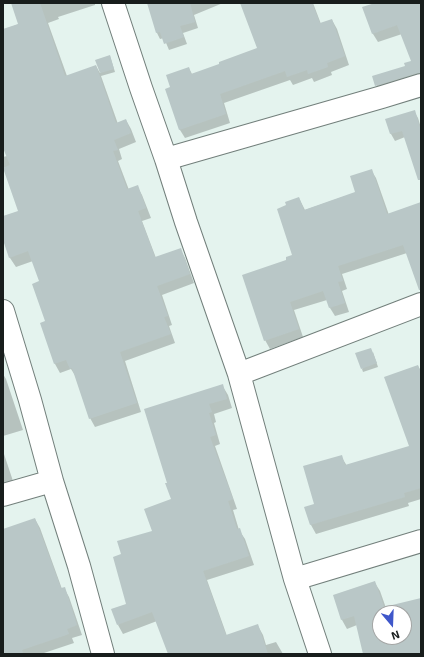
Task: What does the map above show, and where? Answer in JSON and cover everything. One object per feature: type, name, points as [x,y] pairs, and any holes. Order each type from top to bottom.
[{"type":"street","points":[[113,3],[186,222],[239,374],[295,578],[320,654]]},
{"type":"street","points":[[166,159],[421,85]]},
{"type":"street","points":[[239,374],[421,304]]},
{"type":"street","points":[[3,311],[30,400],[52,481],[79,566],[103,654]]},
{"type":"street","points":[[3,495],[52,481]]},
{"type":"street","points":[[295,578],[421,541]]},
{"type":"building","points":[[11,3],[40,3],[65,76],[96,65],[116,123],[126,119],[131,133],[114,140],[118,150],[113,151],[127,189],[138,185],[146,208],[138,211],[155,257],[181,248],[190,274],[157,286],[168,316],[164,317],[171,334],[120,352],[137,403],[89,419],[72,368],[70,369],[66,360],[54,364],[40,323],[45,321],[32,284],[39,281],[28,251],[9,258],[3,240],[3,216],[18,211],[3,168],[10,165],[3,148],[3,29],[18,24]]},
{"type":"building","points":[[147,3],[190,3],[195,22],[180,26],[184,37],[164,44],[160,32],[156,33]]},
{"type":"building","points":[[240,3],[312,3],[320,23],[332,19],[345,56],[327,63],[328,67],[308,74],[307,70],[287,77],[285,71],[220,94],[226,114],[179,130],[165,89],[170,87],[166,75],[189,67],[191,74],[257,48]]},
{"type":"building","points":[[375,3],[421,3],[421,73],[375,86],[372,76],[405,66],[404,63],[411,61],[397,25],[372,34],[362,7]]},
{"type":"building","points":[[110,55],[114,69],[100,73],[95,60]]},
{"type":"building","points":[[415,110],[421,131],[421,180],[418,180],[402,131],[390,134],[385,119]]},
{"type":"building","points":[[372,169],[387,214],[421,202],[421,290],[419,290],[403,245],[338,266],[343,281],[338,282],[345,303],[329,308],[323,291],[290,302],[299,329],[264,341],[242,275],[286,260],[286,257],[292,255],[277,209],[286,205],[285,202],[299,197],[304,210],[355,192],[350,176]]},
{"type":"building","points":[[371,348],[377,363],[361,369],[355,353]]},
{"type":"building","points":[[418,365],[421,373],[421,488],[404,493],[405,497],[310,525],[304,507],[314,504],[303,466],[342,455],[345,465],[409,446],[384,377]]},
{"type":"building","points":[[223,384],[227,399],[209,404],[212,412],[209,413],[216,435],[210,437],[233,499],[228,501],[237,529],[240,528],[249,556],[203,571],[226,635],[258,624],[268,654],[168,654],[152,612],[117,625],[111,609],[126,604],[113,557],[121,554],[117,541],[152,531],[144,509],[171,499],[144,409]]},
{"type":"building","points":[[35,518],[61,588],[65,587],[77,625],[67,629],[69,634],[22,650],[23,654],[3,654],[3,529]]},
{"type":"building","points":[[375,581],[383,605],[372,605],[372,645],[412,645],[412,605],[392,605],[421,598],[421,654],[363,654],[354,616],[341,620],[333,595]]}]
